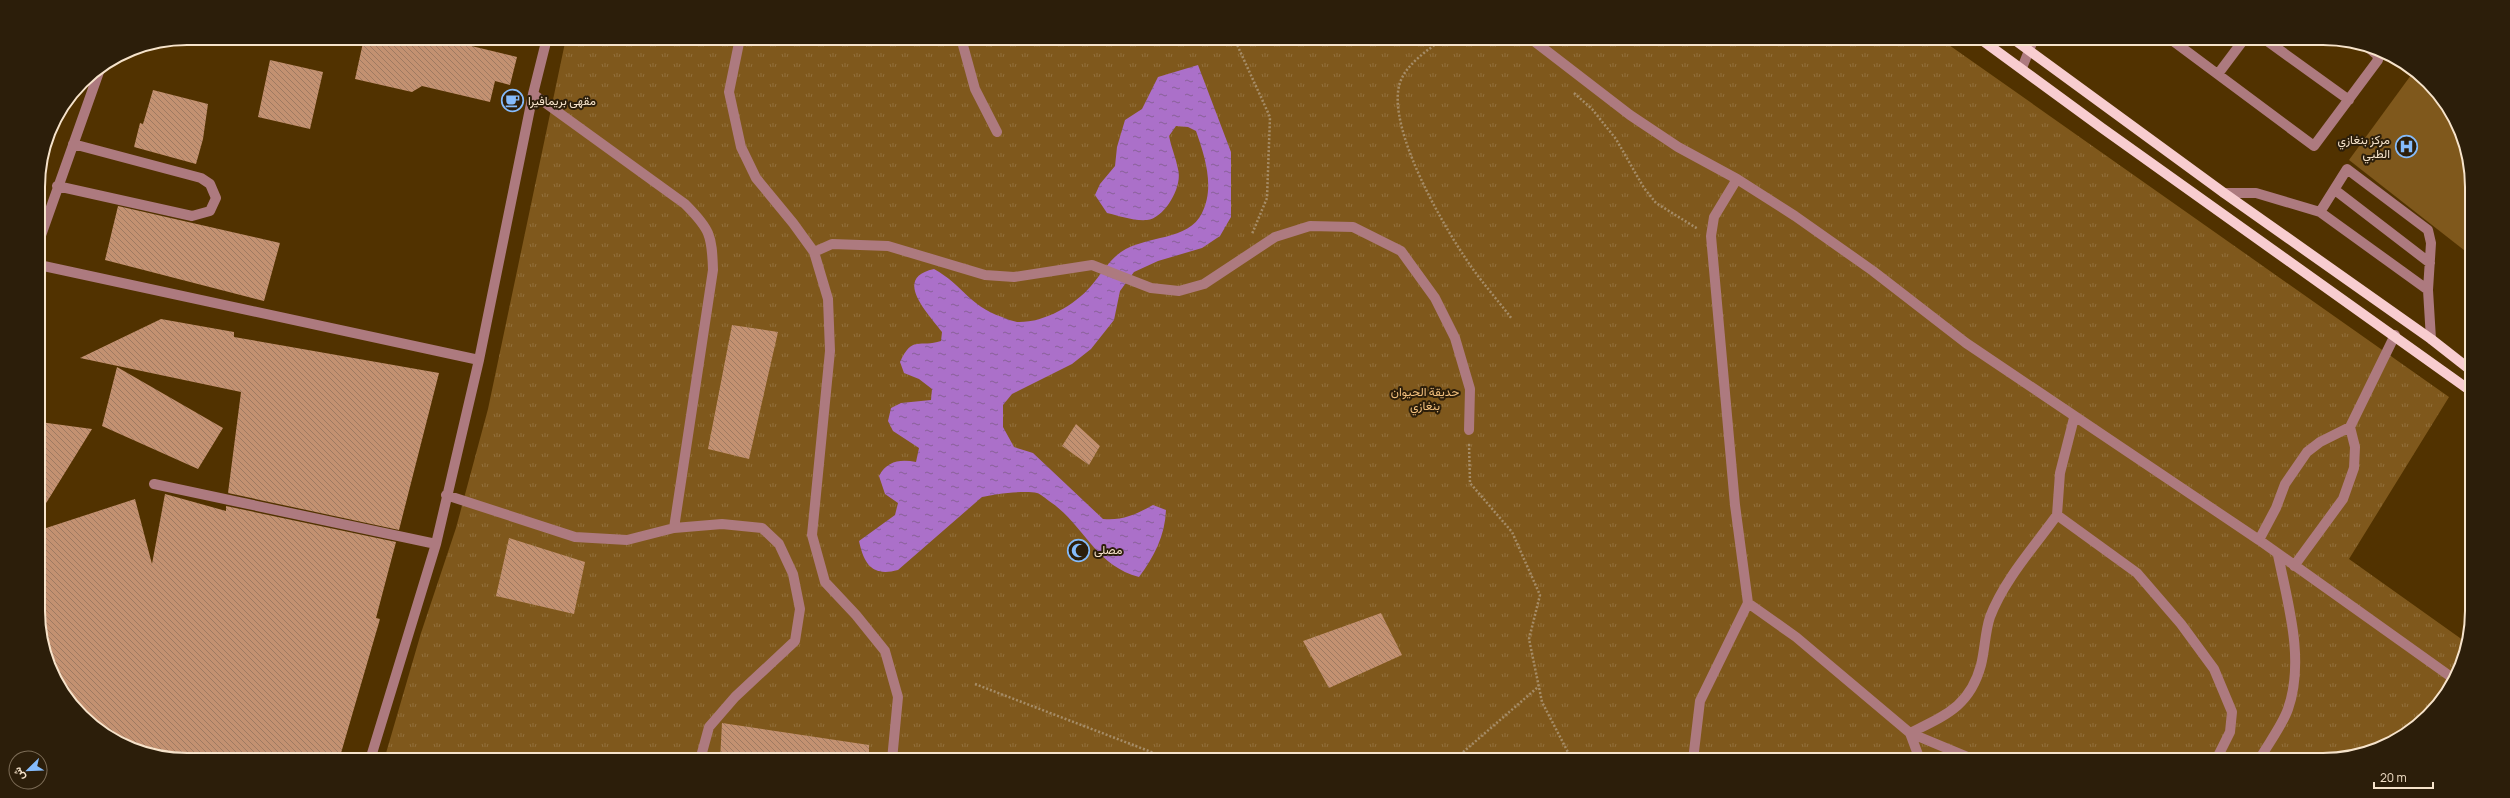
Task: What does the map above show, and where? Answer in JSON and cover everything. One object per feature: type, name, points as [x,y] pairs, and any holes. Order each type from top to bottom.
[{"type":"main road","points":[[1989,45],[2121,142],[2465,387]]},
{"type":"main road","points":[[2022,45],[2224,193],[2465,364]]},
{"type":"street","points":[[372,753],[436,544],[446,495],[479,360],[533,94],[545,45]]},
{"type":"street","points":[[738,45],[728,92],[741,147],[756,178],[793,222],[814,252],[828,300],[830,351],[812,535],[825,582],[856,615],[885,652],[898,697],[893,753]]},
{"type":"street","points":[[963,45],[975,89],[997,132]]},
{"type":"street","points":[[1539,45],[1630,115],[1678,147],[1737,178],[1873,271],[1966,343],[2074,418],[2259,540],[2449,676]]},
{"type":"street","points":[[2022,68],[2031,45]]},
{"type":"street","points":[[2182,45],[2218,74],[2314,146],[2317,145],[2378,60],[2376,55]]},
{"type":"street","points":[[2218,74],[2240,45]]},
{"type":"street","points":[[2273,45],[2349,100]]},
{"type":"street","points":[[45,223],[97,76]]},
{"type":"street","points":[[533,94],[685,204],[701,220],[713,242],[713,270],[674,528]]},
{"type":"street","points":[[57,186],[192,216],[210,211],[216,198],[210,184],[201,178],[73,144]]},
{"type":"street","points":[[2320,212],[2347,169],[2428,230],[2431,237],[2428,290],[2431,339]]},
{"type":"street","points":[[1694,753],[1700,701],[1748,602],[1735,505],[1710,236],[1714,217],[1737,178]]},
{"type":"street","points":[[2335,190],[2430,263]]},
{"type":"street","points":[[2224,193],[2256,193],[2320,212],[2428,290]]},
{"type":"street","points":[[814,252],[832,244],[888,246],[985,275],[1014,277],[1080,266],[1099,268],[1151,288],[1179,291],[1204,284],[1275,237],[1310,226],[1353,227],[1401,251],[1435,298],[1455,338],[1470,389],[1469,430]]},
{"type":"street","points":[[45,266],[479,360]]},
{"type":"street","points":[[2259,540],[2276,508],[2285,484],[2307,452],[2320,442],[2350,427],[2395,336]]},
{"type":"street","points":[[1910,733],[1951,713],[1971,692],[1981,665],[1990,618],[2000,596],[2057,515],[2060,473],[2074,418]]},
{"type":"street","points":[[2294,566],[2343,499],[2354,468],[2355,447],[2350,427]]},
{"type":"street","points":[[154,484],[436,544]]},
{"type":"street","points":[[446,495],[575,537],[627,540],[674,528],[722,524],[762,528],[779,544],[793,574],[800,609],[794,642],[735,697],[709,726],[702,753]]},
{"type":"street","points":[[2057,515],[2137,573],[2181,624],[2214,669],[2232,712],[2230,732],[2220,753]]},
{"type":"street","points":[[2263,753],[2288,709],[2294,677],[2294,632],[2278,555]]},
{"type":"street","points":[[1748,602],[1796,637],[1910,733],[1958,753]]},
{"type":"street","points":[[1910,733],[1917,753]]},
{"type":"path","points":[[1237,45],[1270,117],[1267,198],[1241,260]]},
{"type":"path","points":[[1435,45],[1421,55],[1408,68],[1399,85],[1398,115],[1413,160],[1432,199],[1464,256],[1512,319]]},
{"type":"path","points":[[1572,90],[1592,109],[1616,139],[1644,188],[1656,203],[1710,236]]},
{"type":"path","points":[[1469,430],[1470,484],[1512,532],[1540,595],[1529,638],[1542,702],[1568,753]]},
{"type":"path","points":[[975,684],[1154,753]]},
{"type":"path","points":[[1462,753],[1538,686]]},
{"type":"green space","name":"حديقة الحيوان بنغازي","points":[[565,45],[1949,45],[2449,397],[2349,559],[2462,639],[2454,666],[2446,682],[2436,698],[2424,712],[2410,724],[2378,742],[2360,748],[2333,753],[386,753],[421,633],[456,528],[488,409]]},
{"type":"green space","points":[[2411,75],[2424,86],[2436,100],[2454,132],[2460,150],[2465,177],[2465,251],[2349,160]]},
{"type":"water","points":[[1198,65],[1231,152],[1231,217],[1220,236],[1202,248],[1158,261],[1134,272],[1120,291],[1114,320],[1091,349],[1072,364],[1012,394],[1003,405],[1003,427],[1014,447],[1033,453],[1103,519],[1123,518],[1153,505],[1166,510],[1161,537],[1149,562],[1139,577],[1124,571],[1100,554],[1061,510],[1040,494],[1032,492],[1018,492],[982,497],[898,570],[882,572],[871,567],[864,556],[859,541],[895,515],[898,503],[885,494],[879,476],[886,467],[894,462],[916,462],[919,448],[893,431],[888,421],[891,408],[901,403],[931,400],[932,389],[919,379],[904,373],[900,362],[904,354],[913,345],[941,341],[942,332],[917,297],[914,288],[916,280],[922,274],[934,269],[944,275],[981,307],[1015,322],[1027,322],[1037,320],[1057,312],[1076,300],[1091,286],[1121,252],[1142,243],[1166,237],[1187,229],[1196,222],[1202,213],[1208,193],[1207,172],[1203,151],[1196,131],[1188,127],[1176,126],[1169,136],[1179,176],[1178,184],[1171,200],[1160,214],[1147,220],[1137,220],[1107,213],[1095,195],[1100,184],[1115,166],[1117,147],[1125,120],[1142,109],[1158,77]]},
{"type":"building","points":[[362,45],[467,45],[517,57],[510,85],[495,81],[490,102],[422,86],[412,92],[355,79]]},
{"type":"building","points":[[270,60],[323,72],[310,129],[258,117]]},
{"type":"building","points":[[153,90],[208,104],[203,139],[196,164],[134,147],[140,123],[143,124]]},
{"type":"building","points":[[118,206],[280,243],[264,301],[105,260]]},
{"type":"building","points":[[161,319],[234,332],[234,337],[439,373],[399,530],[228,493],[241,392],[80,358]]},
{"type":"building","points":[[732,325],[778,332],[749,459],[708,449]]},
{"type":"building","points":[[117,367],[223,428],[198,469],[102,426]]},
{"type":"building","points":[[45,423],[92,429],[45,505]]},
{"type":"building","points":[[1076,424],[1100,446],[1089,465],[1062,446]]},
{"type":"building","points":[[165,494],[226,511],[226,506],[396,542],[376,618],[380,619],[341,753],[168,752],[132,742],[100,724],[86,712],[74,698],[64,682],[56,666],[50,648],[45,621],[45,528],[135,499],[152,564]]},
{"type":"building","points":[[509,538],[585,562],[574,614],[496,596]]},
{"type":"building","points":[[1381,613],[1402,655],[1329,688],[1303,641]]},
{"type":"building","points":[[722,723],[869,745],[869,753],[720,753]]},
{"type":"place","name":"مقهى بريمافيرا","points":[[513,101]]},
{"type":"place","name":"مركز بنغازي الطبي","points":[[2406,147]]},
{"type":"place","name":"مصلى","points":[[1079,550]]}]
